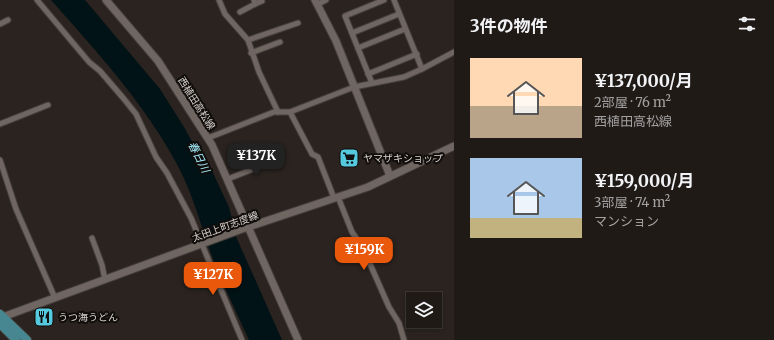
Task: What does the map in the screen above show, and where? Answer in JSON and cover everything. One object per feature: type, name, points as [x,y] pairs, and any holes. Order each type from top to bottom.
[{"type":"main road","name":"西植田高松線","points":[[106,0],[158,61],[208,138],[228,179],[245,228],[298,340]]},
{"type":"main road","points":[[316,2],[330,27],[390,176]]},
{"type":"main road","name":"太田上町志度線","points":[[1,318],[245,228],[368,187],[454,146]]},
{"type":"main road","points":[[1,318],[16,340]]},
{"type":"main road","points":[[1,318],[27,340]]},
{"type":"street","points":[[37,0],[89,62],[100,71],[136,114],[156,157],[181,198],[242,340]]},
{"type":"street","points":[[220,0],[225,14],[248,40],[252,53],[278,112]]},
{"type":"street","points":[[316,2],[326,0]]},
{"type":"street","points":[[372,83],[345,16],[384,0]]},
{"type":"street","points":[[394,0],[422,69]]},
{"type":"street","points":[[240,12],[254,2],[262,1]]},
{"type":"street","points":[[352,33],[399,14]]},
{"type":"street","points":[[0,24],[8,20]]},
{"type":"street","points":[[248,40],[298,23]]},
{"type":"street","points":[[358,48],[405,29]]},
{"type":"street","points":[[252,53],[280,42]]},
{"type":"street","points":[[208,138],[278,112],[290,112],[354,87],[404,77],[454,52]]},
{"type":"street","points":[[368,74],[417,54]]},
{"type":"street","points":[[0,124],[48,105]]},
{"type":"street","points":[[290,112],[312,154],[318,157],[352,232],[363,248],[389,307],[399,323],[404,340]]},
{"type":"street","points":[[228,179],[278,159]]},
{"type":"street","points":[[0,160],[16,209],[55,298]]},
{"type":"street","points":[[92,238],[102,265],[105,280]]},
{"type":"water","points":[[51,0],[85,0],[160,89],[184,127],[201,158],[282,340],[249,340],[214,262],[188,187],[165,143],[151,121],[119,79]]},
{"type":"waterway","name":"春日川","points":[[201,159],[224,208],[228,223]]},
{"type":"place","name":"ヤマザキショップ","points":[[349,158]]},
{"type":"place","name":"うつ海うどん","points":[[44,317]]}]
